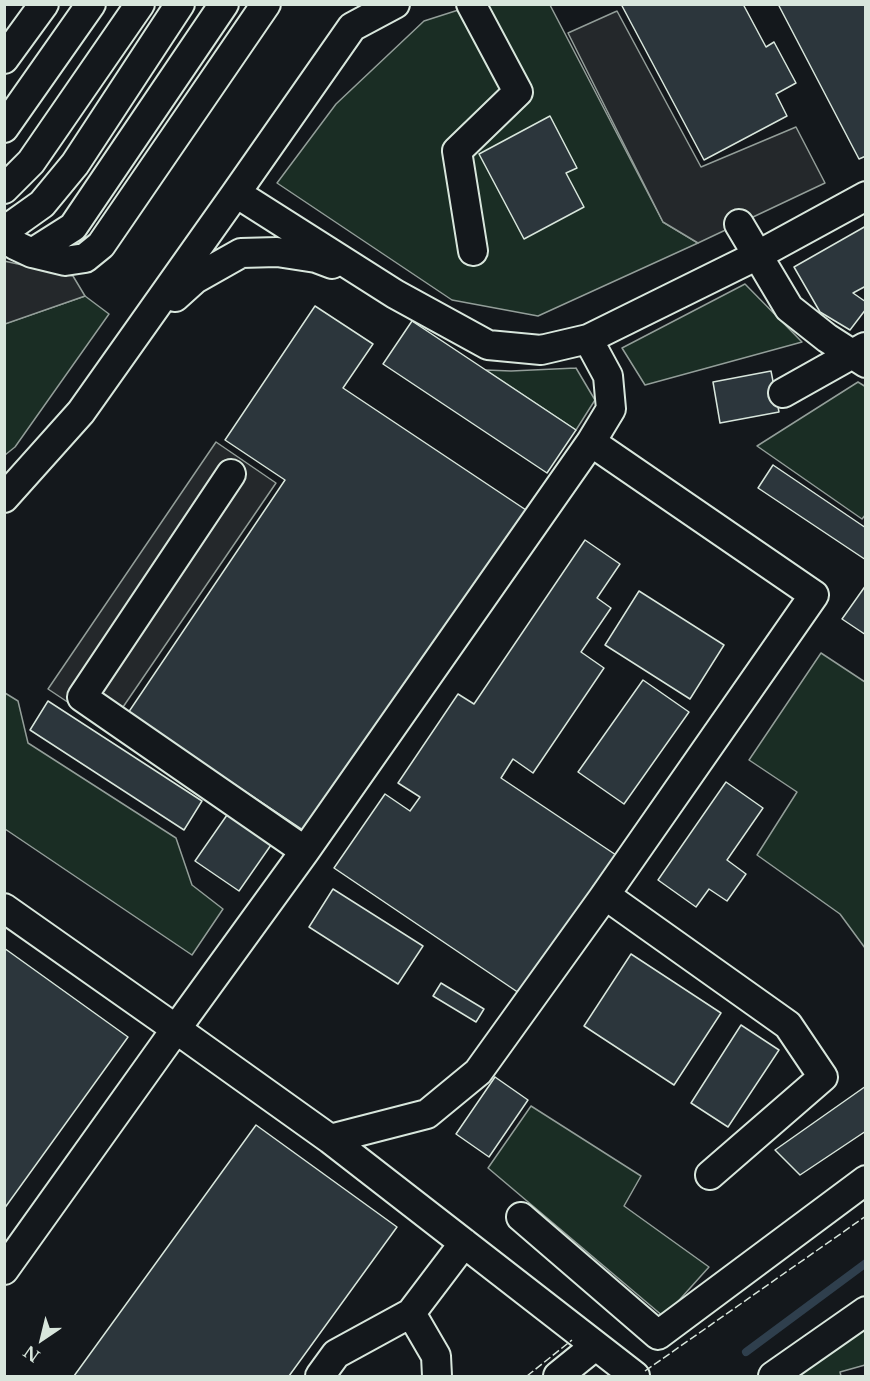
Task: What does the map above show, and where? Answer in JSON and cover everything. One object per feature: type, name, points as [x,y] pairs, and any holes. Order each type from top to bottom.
[{"type":"lane","points":[[4,59],[44,4]]},
{"type":"lane","points":[[4,128],[91,4]]},
{"type":"lane","points":[[4,189],[31,162],[140,4]]},
{"type":"lane","points":[[4,231],[42,204],[75,164],[180,4]]},
{"type":"lane","points":[[32,253],[73,227],[224,4]]},
{"type":"lane","points":[[4,238],[32,253],[65,261],[85,258],[101,245],[266,4]]},
{"type":"lane","points":[[4,498],[81,412],[352,27],[396,4]]},
{"type":"lane","points":[[471,4],[519,92],[457,151],[473,251]]},
{"type":"lane","points":[[236,194],[395,294],[488,345],[541,350],[588,339],[758,255],[866,196]]},
{"type":"lane","points":[[738,224],[789,308],[827,338],[861,355]]},
{"type":"lane","points":[[142,327],[195,279],[241,253],[277,252],[316,258],[369,277]]},
{"type":"lane","points":[[4,1270],[305,851],[591,442],[611,409],[608,376],[588,339]]},
{"type":"lane","points":[[783,393],[861,355]]},
{"type":"lane","points":[[330,1139],[427,1114],[478,1072],[605,895],[814,595],[591,442]]},
{"type":"lane","points":[[231,474],[82,696],[305,851]]},
{"type":"lane","points":[[605,895],[788,1025],[823,1077],[710,1175]]},
{"type":"lane","points":[[4,908],[330,1139],[635,1377]]},
{"type":"lane","points":[[521,1218],[658,1335],[866,1180]]},
{"type":"lane","points":[[320,1377],[336,1354],[411,1313],[464,1243]]},
{"type":"lane","points":[[773,1377],[866,1311]]},
{"type":"lane","points":[[411,1313],[436,1356],[436,1377]]},
{"type":"lane","points":[[558,1377],[595,1346]]},
{"type":"green space","points":[[474,5],[550,5],[663,222],[698,243],[538,316],[452,300],[277,183],[336,104],[424,21]]},
{"type":"green space","points":[[745,284],[802,342],[645,385],[622,348]]},
{"type":"green space","points":[[85,296],[109,314],[15,447],[5,455],[4,324]]},
{"type":"green space","points":[[576,368],[595,400],[576,430],[486,370],[511,371]]},
{"type":"green space","points":[[858,382],[866,387],[866,514],[862,519],[757,446]]},
{"type":"green space","points":[[821,653],[865,682],[865,948],[840,914],[757,855],[797,792],[749,760]]},
{"type":"green space","points":[[5,693],[18,701],[28,743],[176,838],[192,885],[223,909],[192,955],[5,829]]},
{"type":"green space","points":[[531,1106],[641,1176],[624,1206],[709,1267],[664,1317],[488,1168]]},
{"type":"green space","points":[[865,1314],[865,1365],[840,1372],[841,1376],[785,1376]]},
{"type":"shaded area","points":[[617,11],[701,167],[796,127],[825,183],[698,243],[663,222],[568,33]]},
{"type":"shaded area","points":[[4,261],[73,276],[85,296],[5,324]]},
{"type":"shaded area","points":[[216,442],[276,483],[108,729],[48,689]]},
{"type":"building","points":[[621,4],[743,4],[766,47],[774,42],[796,83],[776,94],[787,116],[704,160]]},
{"type":"building","points":[[778,4],[866,4],[866,156],[859,159]]},
{"type":"building","points":[[550,116],[577,168],[566,173],[584,207],[524,239],[479,154]]},
{"type":"building","points":[[866,226],[866,286],[853,293],[866,302],[866,309],[850,330],[820,312],[794,267]]},
{"type":"building","points":[[315,306],[373,344],[343,388],[526,510],[309,834],[128,713],[285,480],[225,440]]},
{"type":"building","points":[[412,321],[576,430],[547,473],[383,364]]},
{"type":"building","points":[[771,371],[779,412],[720,423],[713,382]]},
{"type":"building","points":[[773,465],[866,528],[866,560],[758,488]]},
{"type":"building","points":[[585,540],[620,564],[597,598],[611,608],[581,652],[604,668],[533,773],[513,759],[501,778],[616,855],[522,995],[334,868],[385,794],[410,811],[420,797],[398,783],[458,694],[474,704]]},
{"type":"building","points":[[866,585],[866,635],[842,619]]},
{"type":"building","points":[[639,591],[724,645],[690,699],[605,645]]},
{"type":"building","points":[[643,680],[689,712],[624,804],[578,772]]},
{"type":"building","points":[[48,701],[202,801],[184,830],[30,730]]},
{"type":"building","points":[[726,782],[763,808],[727,860],[746,874],[727,901],[709,889],[696,907],[658,880]]},
{"type":"building","points":[[227,815],[271,845],[239,891],[195,861]]},
{"type":"building","points":[[333,889],[423,946],[398,984],[309,927]]},
{"type":"building","points":[[4,948],[128,1037],[4,1209]]},
{"type":"building","points":[[631,954],[721,1013],[674,1085],[584,1026]]},
{"type":"building","points":[[441,983],[484,1009],[476,1022],[433,996]]},
{"type":"building","points":[[741,1025],[779,1050],[728,1127],[691,1103]]},
{"type":"building","points":[[495,1077],[528,1100],[489,1157],[456,1134]]},
{"type":"building","points":[[866,1086],[866,1131],[800,1175],[775,1150]]},
{"type":"building","points":[[256,1125],[397,1227],[289,1376],[74,1376]]},
{"type":"waterway","points":[[746,1352],[866,1263]]},
{"type":"fence","points":[[645,1371],[866,1216]]},
{"type":"fence","points":[[527,1376],[572,1340]]}]
